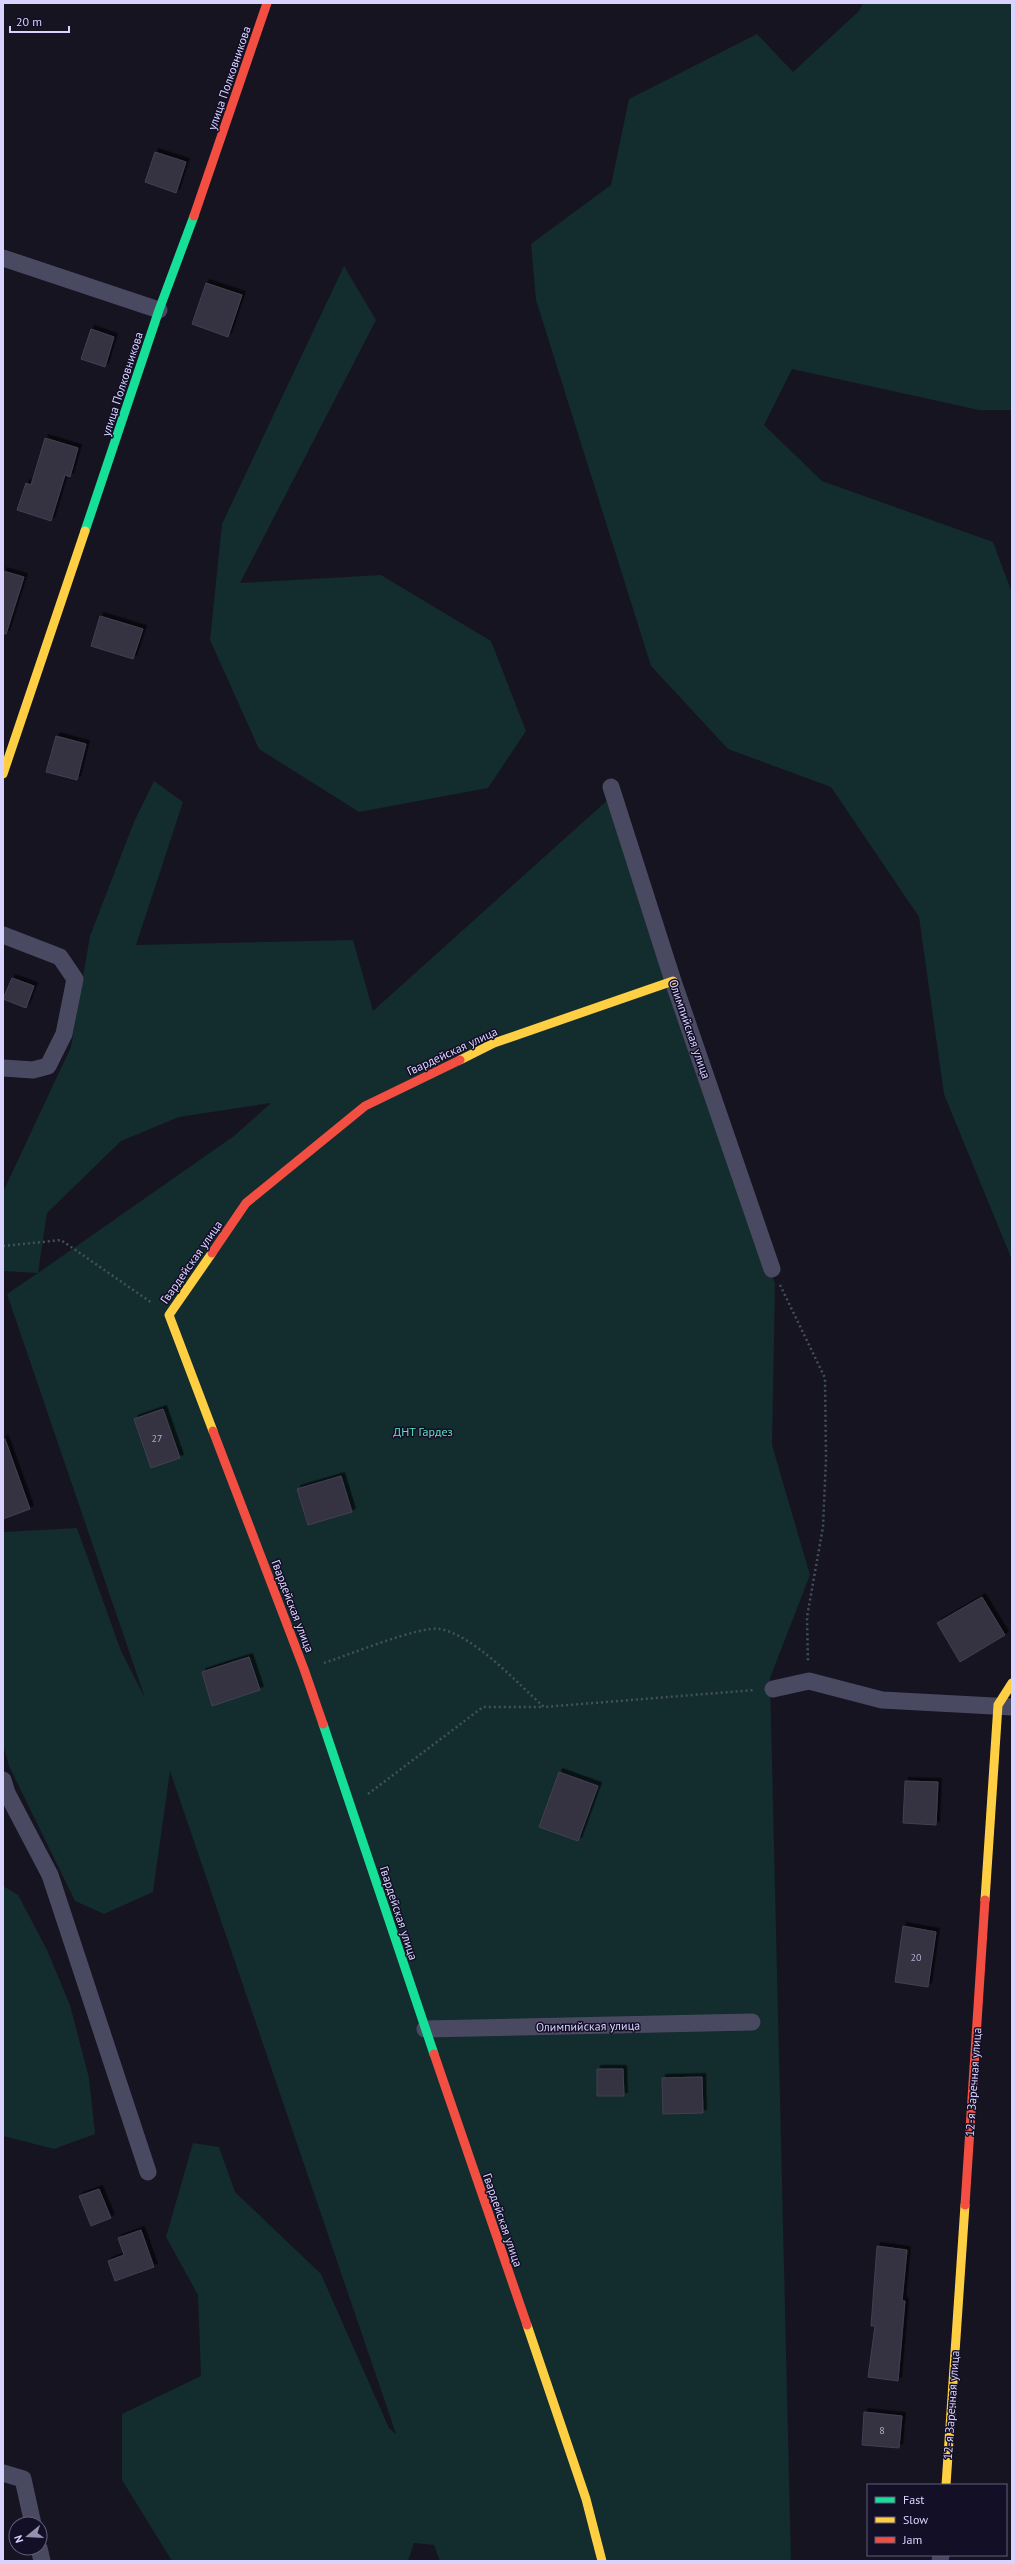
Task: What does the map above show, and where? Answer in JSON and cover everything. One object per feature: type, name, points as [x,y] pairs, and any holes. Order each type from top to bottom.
[{"type":"street","name":"улица Полковникова","points":[[3,774],[159,310],[212,166],[267,3]]},
{"type":"street","points":[[3,258],[159,310]]},
{"type":"street","name":"Олимпийская улица","points":[[611,787],[673,981],[772,1268]]},
{"type":"street","points":[[3,935],[60,958],[75,979],[64,1034],[48,1066],[33,1070],[3,1068]]},
{"type":"street","name":"Гвардейская улица","points":[[602,2561],[586,2499],[425,2029],[304,1669],[169,1315],[246,1203],[365,1106],[494,1043],[673,981]]},
{"type":"street","points":[[773,1689],[809,1681],[882,1700],[1005,1706]]},
{"type":"street","name":"12-я Заречная улица","points":[[946,2484],[1005,1706],[1012,1683]]},
{"type":"street","points":[[3,1780],[7,1793],[50,1875],[148,2172]]},
{"type":"street","name":"Олимпийская улица","points":[[425,2029],[752,2022]]},
{"type":"street","points":[[3,2473],[23,2479],[31,2516]]},
{"type":"path","points":[[3,1246],[61,1240],[169,1315]]},
{"type":"path","points":[[772,1268],[825,1378],[826,1459],[822,1527],[807,1617],[809,1681]]},
{"type":"path","points":[[304,1669],[416,1633],[439,1628],[465,1637],[544,1707]]},
{"type":"path","points":[[350,1807],[483,1707],[544,1707],[773,1689]]},
{"type":"green space","points":[[863,3],[1012,3],[1012,410],[979,410],[792,369],[764,425],[822,481],[993,542],[1012,593],[1012,1260],[944,1094],[919,917],[831,787],[728,749],[651,666],[536,300],[531,244],[611,185],[629,99],[757,34],[793,72],[859,11]]},
{"type":"green space","points":[[344,266],[376,320],[240,583],[381,575],[491,641],[526,731],[488,788],[359,812],[259,749],[210,640],[222,524]]},
{"type":"green space","name":"ДНТ Гардез","points":[[154,781],[183,802],[136,945],[353,940],[373,1011],[611,797],[775,1284],[772,1445],[810,1575],[770,1678],[791,2561],[440,2561],[434,2545],[414,2543],[408,2561],[172,2561],[122,2480],[122,2414],[201,2376],[198,2295],[166,2237],[193,2143],[219,2147],[235,2192],[321,2274],[389,2428],[396,2434],[170,1771],[153,1892],[104,1914],[75,1901],[9,1766],[3,1744],[3,1532],[77,1528],[121,1651],[145,1698],[7,1294],[38,1273],[3,1271],[3,1192],[71,1047],[90,936],[134,822]],"holes":[[[271,1103],[234,1136],[38,1273],[47,1213],[121,1141],[179,1117]]]},
{"type":"green space","points":[[3,1886],[18,1895],[47,1950],[70,2005],[89,2078],[95,2134],[54,2149],[3,2136]]},
{"type":"building","points":[[155,152],[186,162],[176,193],[145,182]]},
{"type":"building","points":[[206,283],[242,295],[228,337],[192,324]]},
{"type":"building","points":[[91,329],[114,337],[105,367],[81,359]]},
{"type":"building","points":[[45,438],[78,448],[70,477],[65,475],[51,521],[17,510],[26,483],[31,485]]},
{"type":"building","points":[[3,571],[24,577],[6,634],[3,634]]},
{"type":"building","points":[[100,616],[143,629],[133,659],[91,646]]},
{"type":"building","points":[[56,736],[86,744],[77,780],[46,772]]},
{"type":"building","points":[[12,978],[34,986],[26,1008],[3,999]]},
{"type":"building","points":[[163,1409],[180,1458],[151,1468],[134,1419]]},
{"type":"building","points":[[3,1439],[5,1439],[30,1509],[3,1519]]},
{"type":"building","points":[[341,1476],[352,1512],[308,1525],[297,1489]]},
{"type":"building","points":[[982,1597],[1005,1635],[960,1662],[937,1623]]},
{"type":"building","points":[[249,1657],[260,1690],[212,1706],[202,1672]]},
{"type":"building","points":[[559,1772],[598,1786],[578,1841],[539,1827]]},
{"type":"building","points":[[905,1781],[938,1782],[936,1825],[903,1823]]},
{"type":"building","points":[[903,1926],[936,1932],[928,1987],[895,1982]]},
{"type":"building","points":[[597,2069],[623,2069],[624,2096],[597,2096]]},
{"type":"building","points":[[702,2077],[703,2113],[663,2114],[662,2078]]},
{"type":"building","points":[[99,2189],[111,2218],[91,2226],[79,2196]]},
{"type":"building","points":[[141,2230],[154,2267],[115,2281],[108,2261],[124,2255],[118,2238]]},
{"type":"building","points":[[877,2246],[907,2250],[902,2301],[905,2301],[898,2381],[868,2377],[875,2326],[871,2326]]},
{"type":"building","points":[[864,2412],[902,2416],[899,2448],[862,2445]]},
{"type":"traffic: fast","points":[[85,531],[159,310],[194,216]]},
{"type":"traffic: fast","points":[[323,1724],[434,2054]]},
{"type":"traffic: slow","points":[[3,774],[85,531]]},
{"type":"traffic: slow","points":[[460,1060],[494,1043],[673,981]]},
{"type":"traffic: slow","points":[[212,1253],[169,1315],[213,1431]]},
{"type":"traffic: slow","points":[[985,1900],[998,1705],[1012,1683]]},
{"type":"traffic: slow","points":[[946,2484],[965,2205]]},
{"type":"traffic: slow","points":[[527,2325],[586,2499],[602,2561]]},
{"type":"traffic: jam","points":[[194,216],[267,3]]},
{"type":"traffic: jam","points":[[212,1253],[246,1203],[365,1106],[460,1060]]},
{"type":"traffic: jam","points":[[213,1431],[304,1669],[323,1724]]},
{"type":"traffic: jam","points":[[965,2205],[985,1900]]},
{"type":"traffic: jam","points":[[434,2054],[527,2325]]}]
